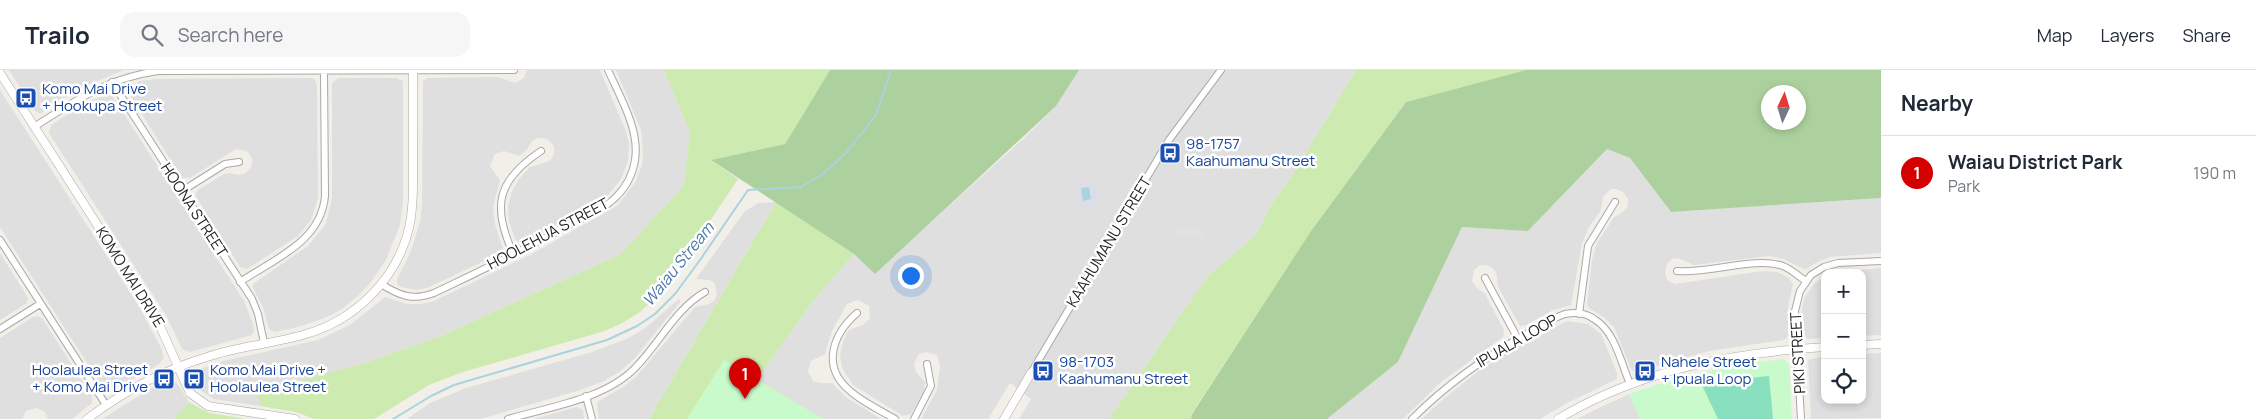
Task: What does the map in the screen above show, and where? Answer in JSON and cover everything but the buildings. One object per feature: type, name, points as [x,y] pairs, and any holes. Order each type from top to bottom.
[{"type":"street","points":[[86,419],[149,380],[178,367],[217,354],[304,335],[334,324],[362,305],[381,284],[401,252],[412,215],[412,70]]},
{"type":"street","points":[[34,127],[85,94],[112,82],[134,75],[158,72],[514,70]]},
{"type":"street","name":"HOOLEHUA STREET","points":[[381,284],[403,296],[421,297],[514,255],[604,206],[618,195],[628,182],[636,159],[636,141],[608,70]]},
{"type":"street","name":"KAAHUMANU STREET","points":[[1004,419],[1169,140],[1220,70]]},
{"type":"street","points":[[240,282],[306,239],[315,228],[321,216],[325,196],[324,71]]},
{"type":"street","name":"KOMO MAI DRIVE","points":[[0,74],[155,315],[190,393],[208,406],[296,419]]},
{"type":"street","name":"HOONA STREET","points":[[112,82],[255,307],[264,343]]},
{"type":"street","points":[[514,255],[502,221],[501,204],[514,172],[541,151]]},
{"type":"street","points":[[182,192],[225,164],[239,162]]},
{"type":"street","points":[[1579,314],[1588,246],[1615,202]]},
{"type":"street","points":[[0,240],[106,405]]},
{"type":"street","name":"PIKI STREET","points":[[1801,419],[1795,306],[1800,291],[1806,281],[1818,270],[1831,264],[1881,261]]},
{"type":"street","points":[[1677,271],[1694,273],[1766,263],[1787,268],[1806,281]]},
{"type":"street","points":[[1485,278],[1518,339]]},
{"type":"street","points":[[508,419],[586,396],[611,386],[628,374],[692,299],[705,292]]},
{"type":"street","points":[[0,329],[40,304]]},
{"type":"street","points":[[857,313],[845,324],[836,338],[833,354],[834,367],[839,379],[849,391],[895,419]]},
{"type":"street","name":"IPUALA LOOP","points":[[1412,419],[1458,377],[1518,339],[1559,316],[1579,314],[1596,319],[1609,332],[1630,384]]},
{"type":"street","points":[[1866,345],[1881,344]]},
{"type":"street","points":[[1558,419],[1630,384],[1702,362],[1743,354],[1821,347]]},
{"type":"street","points":[[914,419],[931,386],[927,364]]},
{"type":"street","points":[[586,396],[592,419]]},
{"type":"shaded area","points":[[9,70],[124,70],[81,88],[40,114],[35,111]]},
{"type":"shaded area","points":[[527,70],[600,70],[629,143],[628,161],[621,179],[608,195],[525,242],[519,243],[515,239],[509,221],[508,206],[512,191],[519,179],[530,167],[550,161],[554,154],[554,146],[547,139],[538,138],[532,141],[526,151],[519,156],[504,151],[495,154],[490,166],[500,180],[493,207],[495,224],[503,249],[501,253],[427,288],[416,290],[401,287],[397,284],[397,279],[411,251],[420,222],[422,206],[423,81],[428,78],[497,77],[515,83],[524,78]]},
{"type":"shaded area","points":[[616,70],[664,70],[690,133],[684,185],[621,254],[441,336],[362,364],[259,392],[260,406],[214,399],[197,388],[191,379],[194,371],[223,361],[318,340],[350,325],[385,297],[407,304],[421,304],[434,301],[528,256],[617,206],[635,183],[642,165],[643,155],[641,130]]},
{"type":"shaded area","points":[[1079,70],[1356,70],[1290,179],[1270,206],[1257,234],[1207,277],[1109,419],[1019,419],[1031,399],[1010,383],[988,419],[921,419],[937,390],[940,366],[937,355],[926,352],[919,354],[914,364],[916,372],[925,382],[924,391],[911,414],[903,416],[853,385],[842,368],[840,354],[844,339],[849,330],[863,325],[870,318],[869,306],[858,300],[847,304],[832,331],[825,354],[811,361],[808,371],[813,381],[832,383],[847,398],[881,419],[823,419],[757,379],[814,300],[854,254],[875,273],[1024,138],[1056,106]]},
{"type":"shaded area","points":[[312,78],[315,80],[317,85],[318,198],[311,220],[298,236],[247,269],[240,267],[195,195],[198,190],[224,174],[238,175],[246,173],[252,166],[252,158],[247,151],[236,149],[190,178],[182,178],[128,92],[130,86],[140,81],[157,79]]},
{"type":"shaded area","points":[[338,78],[396,78],[403,81],[403,201],[400,225],[386,260],[371,282],[359,295],[342,309],[325,318],[298,327],[274,332],[269,329],[263,307],[253,288],[253,284],[308,246],[326,224],[332,198],[332,83]]},
{"type":"shaded area","points":[[0,90],[140,308],[161,348],[164,358],[158,365],[112,390],[103,388],[0,227]]},
{"type":"shaded area","points":[[108,94],[113,97],[244,301],[253,324],[254,331],[252,335],[190,352],[182,349],[167,317],[49,133],[51,125],[85,103]]},
{"type":"shaded area","points":[[1607,149],[1630,158],[1671,212],[1881,198],[1881,253],[1830,257],[1817,262],[1805,270],[1784,259],[1769,256],[1694,265],[1678,258],[1672,259],[1667,264],[1665,273],[1667,280],[1675,284],[1763,271],[1777,272],[1789,278],[1793,284],[1788,307],[1788,336],[1784,340],[1709,351],[1635,372],[1631,369],[1614,327],[1587,305],[1592,260],[1597,243],[1614,217],[1623,212],[1628,206],[1628,199],[1623,192],[1611,189],[1603,197],[1601,210],[1588,229],[1582,243],[1571,305],[1553,310],[1526,325],[1520,326],[1498,287],[1496,272],[1490,266],[1480,265],[1474,270],[1472,281],[1485,294],[1504,330],[1503,337],[1441,382],[1403,419],[1327,419],[1398,362],[1462,227],[1528,231]]},
{"type":"shaded area","points":[[1088,182],[1095,187],[1101,199],[1095,207],[1093,205],[1090,209],[1086,206],[1074,207],[1078,184]]},
{"type":"shaded area","points":[[776,202],[649,419],[599,419],[597,404],[599,401],[636,377],[695,307],[714,301],[717,294],[715,284],[710,280],[696,279],[744,212],[758,203]]},
{"type":"shaded area","points":[[1177,227],[1203,230],[1202,237],[1176,234]]},
{"type":"shaded area","points":[[0,253],[28,298],[27,303],[0,320]]},
{"type":"shaded area","points":[[1881,268],[1881,335],[1866,336],[1866,269]]},
{"type":"shaded area","points":[[1821,278],[1821,338],[1808,339],[1803,334],[1802,309],[1804,299],[1813,285]]},
{"type":"shaded area","points":[[679,299],[681,301],[634,359],[619,372],[604,381],[580,390],[481,419],[407,419],[430,403],[466,388],[592,352],[626,339],[644,329]]},
{"type":"shaded area","points":[[38,316],[42,318],[92,396],[92,403],[72,419],[48,419],[45,412],[36,408],[26,411],[22,419],[0,419],[0,338],[33,317]]},
{"type":"shaded area","points":[[1567,321],[1588,324],[1601,334],[1617,373],[1617,379],[1567,403],[1540,419],[1422,419],[1477,372],[1510,351]]},
{"type":"shaded area","points":[[1881,353],[1881,418],[1811,419],[1808,360],[1821,357],[1821,404],[1866,404],[1866,354]]},
{"type":"shaded area","points":[[170,380],[177,383],[189,402],[174,419],[102,419],[150,389]]},
{"type":"shaded area","points":[[1629,394],[1640,419],[1577,419],[1601,407]]},
{"type":"shaded area","points":[[577,407],[583,410],[584,419],[534,419]]},
{"type":"green space","points":[[664,70],[830,70],[785,144],[711,160],[738,179],[664,290],[640,312],[605,331],[463,372],[429,385],[374,419],[314,419],[296,412],[260,406],[258,392],[362,364],[441,336],[621,254],[684,185],[690,133]]},
{"type":"green space","points":[[830,70],[1079,70],[1056,106],[875,274],[854,254],[711,160],[785,144]]},
{"type":"green space","points":[[1356,70],[1526,70],[1406,102],[1311,231],[1192,413],[1191,419],[1109,419],[1207,277],[1257,234],[1270,206],[1290,179]]},
{"type":"green space","points":[[1526,70],[1881,70],[1881,198],[1671,212],[1630,158],[1607,149],[1528,231],[1462,227],[1398,362],[1327,419],[1191,419],[1192,414],[1311,231],[1406,102]]},
{"type":"green space","points":[[776,202],[854,254],[814,300],[757,379],[823,419],[649,419]]},
{"type":"green space","points":[[1784,359],[1789,364],[1792,419],[1640,419],[1629,394],[1705,372],[1744,364]]},
{"type":"green space","points":[[724,360],[823,419],[687,419]]},
{"type":"green space","points":[[1769,376],[1773,419],[1718,419],[1701,383]]},
{"type":"green space","points":[[189,402],[209,413],[247,419],[174,419]]},
{"type":"water","points":[[1089,187],[1091,199],[1083,201],[1081,188]]},
{"type":"waterway","name":"Waiau Stream","points":[[393,419],[431,396],[454,385],[607,340],[637,326],[655,314],[675,294],[748,190],[801,187],[823,174],[846,153],[876,115],[891,70]]},
{"type":"place","name":"Komo Mai Drive + Hookupa Street","points":[[26,98]]},
{"type":"place","name":"98-1757 Kaahumanu Street","points":[[1170,153]]},
{"type":"place","name":"98-1703 Kaahumanu Street","points":[[1043,371]]},
{"type":"place","name":"Nahele Street + Ipuala Loop","points":[[1645,371]]},
{"type":"place","name":"Hoolaulea Street + Komo Mai Drive","points":[[164,379]]},
{"type":"place","name":"Komo Mai Drive + Hoolaulea Street","points":[[194,379]]},
{"type":"place","name":"Waiau District Park","points":[[745,399]]}]
